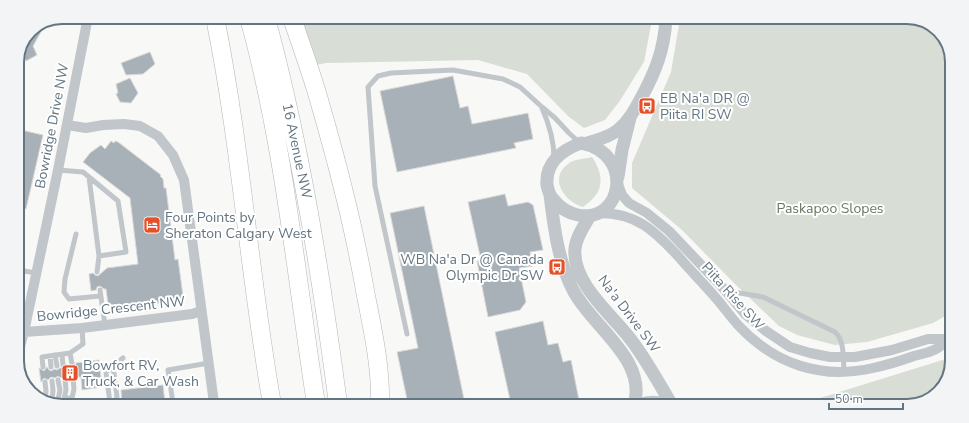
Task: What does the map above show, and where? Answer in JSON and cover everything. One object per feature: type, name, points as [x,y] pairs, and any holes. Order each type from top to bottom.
[{"type":"highway","points":[[216,24],[225,68],[244,192],[258,319],[271,399]]},
{"type":"highway","name":"16 Avenue NW","points":[[250,24],[278,148],[315,399]]},
{"type":"highway","name":"16 Avenue NW","points":[[268,24],[284,89],[310,216],[321,278],[337,399]]},
{"type":"highway","points":[[294,24],[321,106],[352,227],[376,353],[380,399]]},
{"type":"street","name":"Bowridge Drive NW","points":[[24,332],[87,24]]},
{"type":"street","points":[[630,117],[615,194],[609,205],[594,214],[576,214],[569,212],[558,205],[550,195],[547,177],[548,170],[554,159],[568,149],[606,138],[618,130],[630,117],[651,80],[660,57],[666,24]]},
{"type":"street","name":"Bowridge Crescent NW","points":[[67,125],[86,128],[124,124],[140,126],[158,136],[173,155],[184,180],[214,399]]},
{"type":"street","points":[[583,144],[596,149],[607,157],[615,170],[618,180]]},
{"type":"street","name":"Piita Rise SW","points":[[618,180],[622,195],[629,202],[669,231],[725,290],[745,314],[766,331],[790,346],[810,353],[830,357],[856,357],[892,350],[928,339],[945,339]]},
{"type":"street","name":"Na'a Drive SW","points":[[550,195],[554,227],[562,264],[573,290],[593,318],[616,345],[631,370],[635,384],[635,399]]},
{"type":"street","name":"Piita Rise SW","points":[[594,214],[612,213],[624,215],[643,224],[663,240],[739,325],[757,342],[778,357],[803,368],[844,373],[862,371],[935,350],[945,342]]},
{"type":"street","name":"Na'a Drive SW","points":[[594,214],[579,234],[575,249],[577,265],[591,294],[628,336],[668,399]]},
{"type":"street","name":"Bowridge Crescent NW","points":[[24,332],[82,328],[192,314],[201,311]]},
{"type":"lane","points":[[407,334],[375,186],[368,87],[378,76],[391,73],[453,70],[503,79],[520,87],[555,118],[569,133],[583,144]]},
{"type":"lane","points":[[542,107],[549,124],[554,145],[554,159]]},
{"type":"lane","points":[[58,170],[83,172],[118,201],[126,252],[99,256]]},
{"type":"lane","points":[[89,177],[99,256],[97,272]]},
{"type":"lane","points":[[76,234],[65,279],[64,292],[69,299],[100,293],[105,325]]},
{"type":"lane","points":[[24,271],[37,273]]},
{"type":"lane","points":[[725,290],[734,293],[763,297],[831,329],[840,339],[844,373]]},
{"type":"lane","points":[[43,367],[42,357],[70,353],[83,344],[82,328]]},
{"type":"lane","points":[[70,353],[72,364]]},
{"type":"lane","points":[[56,355],[57,366]]},
{"type":"lane","points":[[62,355],[63,365]]},
{"type":"lane","points":[[50,356],[51,367]]},
{"type":"lane","points":[[109,399],[106,372],[123,358]]},
{"type":"lane","points":[[172,399],[168,370],[209,363]]},
{"type":"lane","points":[[113,366],[116,399]]},
{"type":"lane","points":[[65,379],[66,399],[72,398],[74,389],[73,378]]},
{"type":"lane","points":[[58,380],[60,390],[58,399]]},
{"type":"lane","points":[[52,381],[52,398]]},
{"type":"lane","points":[[45,382],[46,395]]},
{"type":"green space","points":[[304,24],[651,24],[644,62],[619,102],[605,120],[584,128],[568,116],[527,74],[478,60],[326,63],[316,65]]},
{"type":"green space","name":"Paskapoo Slopes","points":[[679,24],[908,24],[922,27],[934,35],[943,49],[945,59],[945,316],[933,323],[867,342],[835,345],[797,335],[779,326],[682,230],[632,188],[632,163],[671,72]]},
{"type":"green space","points":[[592,157],[599,171],[601,182],[598,192],[583,207],[570,200],[565,195],[559,183],[559,176],[562,170],[570,162]]},
{"type":"green space","points":[[945,359],[944,369],[940,380],[928,393],[917,398],[817,399]]},
{"type":"building","points":[[42,29],[33,46],[37,55],[26,61],[24,57],[28,45],[37,33]]},
{"type":"building","points":[[150,52],[155,64],[143,74],[126,75],[121,63]]},
{"type":"building","points":[[453,76],[460,108],[468,106],[472,124],[528,113],[533,139],[514,143],[516,148],[397,172],[380,91]]},
{"type":"building","points":[[130,78],[138,93],[131,103],[120,102],[116,94],[118,93],[116,84]]},
{"type":"building","points":[[24,131],[43,135],[26,209],[24,209]]},
{"type":"building","name":"Four Points by Sheraton Calgary West","points":[[111,141],[114,143],[115,141],[118,142],[161,175],[160,176],[163,179],[164,188],[166,188],[175,260],[178,259],[183,296],[179,302],[111,307],[108,304],[106,289],[100,286],[97,287],[96,290],[91,291],[89,274],[93,273],[98,276],[107,268],[138,264],[130,198],[83,162],[90,153],[101,145],[105,149]]},
{"type":"building","points":[[505,194],[508,206],[528,202],[533,205],[543,250],[530,252],[533,266],[519,268],[526,302],[520,310],[488,317],[477,261],[481,260],[468,202]]},
{"type":"building","points":[[424,206],[464,399],[407,399],[397,352],[418,348],[390,213]]},
{"type":"building","points":[[543,321],[548,345],[558,343],[563,362],[571,360],[579,399],[510,399],[495,332]]},
{"type":"building","name":"Bowfort RV, Truck, & Car Wash","points":[[99,360],[102,387],[82,390],[81,377],[77,377],[73,374],[70,375],[69,379],[64,375],[61,378],[58,376],[55,378],[51,377],[48,380],[44,378],[41,382],[39,368],[44,371],[47,367],[52,371],[54,369],[57,370],[60,368],[65,368],[67,364],[72,368],[75,367],[76,363]]},
{"type":"building","points":[[163,385],[165,399],[122,399],[121,390]]},
{"type":"place","name":"EB Na'a DR @ Piita RI SW","points":[[647,106]]},
{"type":"place","name":"Four Points by Sheraton Calgary West","points":[[152,225]]},
{"type":"place","name":"WB Na'a Dr @ Canada Olympic Dr SW","points":[[557,267]]},
{"type":"place","name":"Bowfort RV, Truck, & Car Wash","points":[[70,373]]}]
